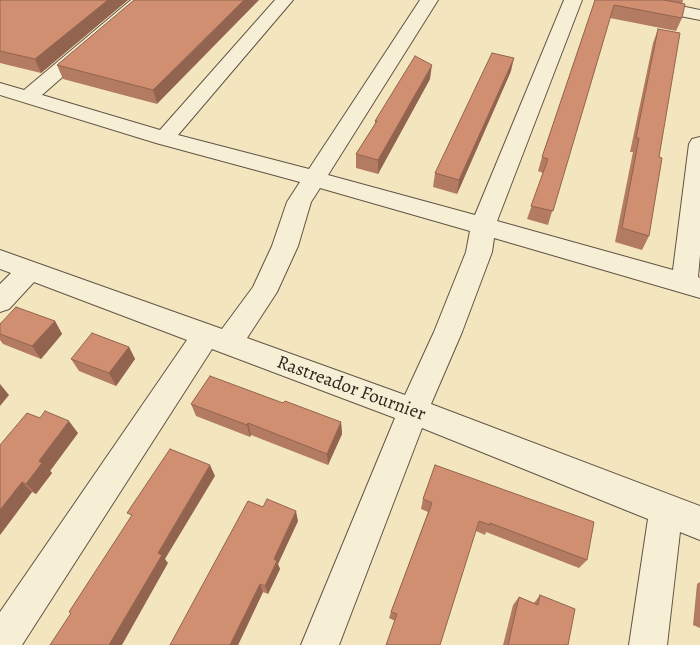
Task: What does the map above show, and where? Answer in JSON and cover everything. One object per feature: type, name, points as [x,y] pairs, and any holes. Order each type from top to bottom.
[{"type":"street","points":[[10,96],[141,0]]},
{"type":"street","points":[[164,138],[284,0]]},
{"type":"street","points":[[0,645],[217,339],[264,292],[285,246],[299,202],[430,0]]},
{"type":"street","points":[[320,645],[413,411],[448,332],[479,252],[483,226],[573,0]]},
{"type":"street","points":[[627,0],[700,15]]},
{"type":"street","points":[[10,96],[313,178],[692,286],[700,144]]},
{"type":"street","name":"Rastreador Fournier","points":[[0,259],[413,411],[700,523]]},
{"type":"street","points":[[0,302],[29,270]]},
{"type":"street","points":[[648,645],[666,511]]},
{"type":"building","points":[[0,0],[108,0],[35,59],[0,51]]},
{"type":"building","points":[[134,0],[244,0],[153,90],[57,65]]},
{"type":"building","points":[[595,0],[664,0],[685,4],[682,18],[614,5],[553,211],[531,206],[548,159],[542,157]]},
{"type":"building","points":[[658,29],[680,33],[659,157],[662,158],[649,236],[622,228],[639,138],[636,138]]},
{"type":"building","points":[[492,53],[514,58],[459,180],[435,173]]},
{"type":"building","points":[[415,56],[432,65],[378,160],[356,154],[377,121],[375,121]]},
{"type":"building","points":[[16,307],[55,321],[32,346],[0,334],[0,324]]},
{"type":"building","points":[[92,333],[129,347],[109,373],[71,359]]},
{"type":"building","points":[[210,376],[341,422],[327,454],[248,423],[247,425],[191,404]]},
{"type":"building","points":[[45,411],[69,421],[39,461],[42,463],[26,484],[22,482],[0,510],[0,445],[27,413],[40,418]]},
{"type":"building","points":[[170,449],[210,465],[158,553],[162,555],[109,645],[50,645],[71,613],[69,612],[132,515],[127,513]]},
{"type":"building","points":[[435,465],[594,522],[587,560],[490,523],[490,525],[479,521],[440,645],[386,645],[397,614],[391,612],[432,503],[423,499]]},
{"type":"building","points":[[267,499],[296,511],[274,559],[277,561],[265,586],[260,584],[230,645],[170,645],[248,501],[263,507]]},
{"type":"building","points":[[540,595],[575,609],[568,645],[508,645],[519,597],[538,605]]}]
